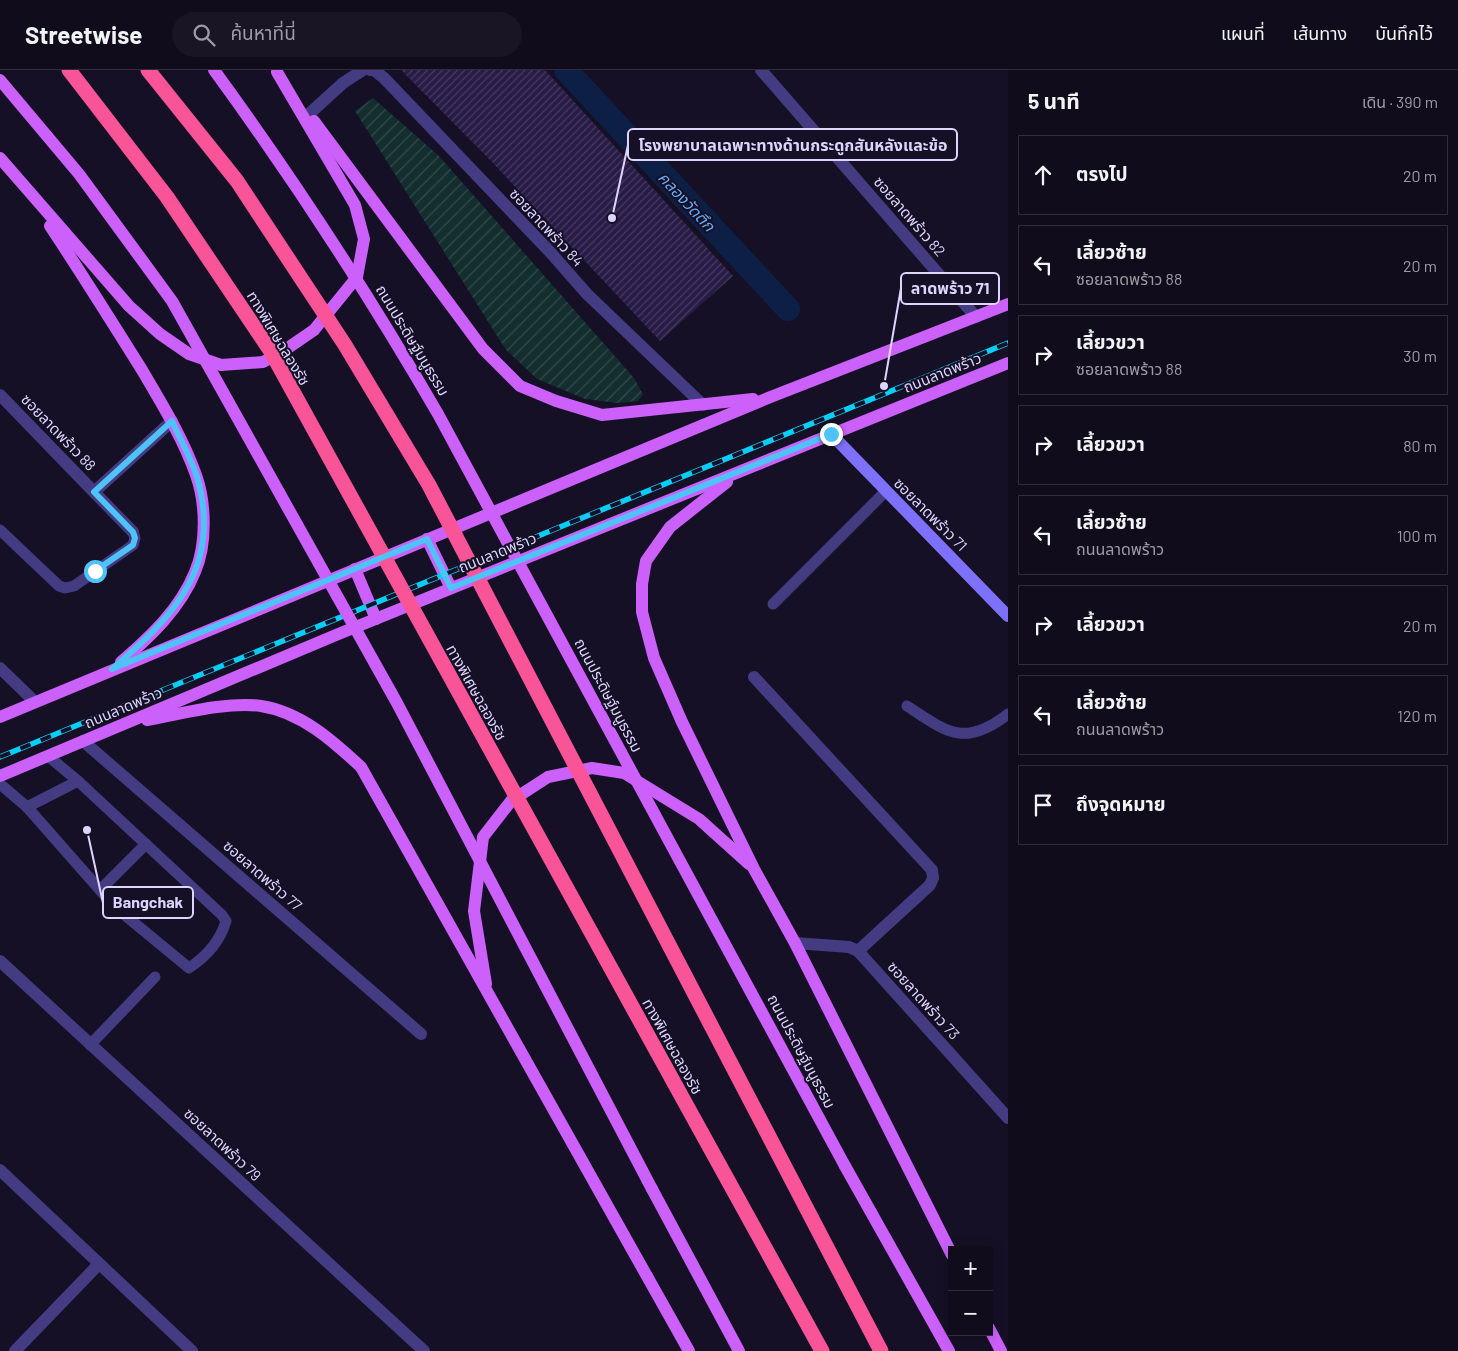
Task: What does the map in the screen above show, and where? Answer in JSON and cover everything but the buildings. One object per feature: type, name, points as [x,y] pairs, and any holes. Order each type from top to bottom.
[{"type":"highway","name":"ทางพิเศษฉลองรัช","points":[[69,70],[167,197],[270,350],[822,1351]]},
{"type":"highway","points":[[148,70],[237,181],[345,345],[429,485],[881,1351]]},
{"type":"main road","name":"ถนนประดิษฐ์มนูธรรม","points":[[214,70],[319,221],[383,319],[438,414],[845,1166],[948,1351]]},
{"type":"main road","points":[[277,71],[483,349],[520,386],[556,401],[602,415],[768,398]]},
{"type":"main road","points":[[0,158],[129,306],[160,334],[189,354],[221,365],[263,362],[282,352],[314,330],[358,277],[364,239],[355,205],[277,71]]},
{"type":"main road","points":[[0,80],[79,174],[172,302],[396,703],[739,1351]]},
{"type":"main road","points":[[26,188],[100,302],[172,421],[196,476],[201,495],[202,538],[196,570],[182,598],[166,619],[112,669]]},
{"type":"main road","points":[[0,717],[768,398],[1008,304]]},
{"type":"main road","name":"ถนนลาดพร้าว","points":[[0,776],[451,588],[1008,363]]},
{"type":"main road","points":[[774,458],[722,485],[670,526],[646,561],[642,584],[642,612],[654,658],[682,722],[754,868],[795,943],[948,1247]]},
{"type":"main road","points":[[427,539],[451,588]]},
{"type":"main road","points":[[355,569],[376,619]]},
{"type":"main road","points":[[120,725],[208,708],[261,706],[291,716],[329,737],[361,767],[689,1351]]},
{"type":"main road","points":[[488,994],[474,911],[483,837],[511,801],[548,777],[592,768],[624,773],[699,819],[754,868]]},
{"type":"main road","points":[[993,1336],[1001,1351]]},
{"type":"street","points":[[309,114],[343,83],[363,70]]},
{"type":"street","name":"ซอยลาดพร้าว 84","points":[[370,70],[374,70],[384,78],[551,253],[587,294],[702,404]]},
{"type":"street","name":"ซอยลาดพร้าว 82","points":[[761,70],[976,316]]},
{"type":"street","name":"ซอยลาดพร้าว 88","points":[[0,395],[133,532]]},
{"type":"street","name":"ซอยลาดพร้าว 88","points":[[94,492],[172,421]]},
{"type":"street","name":"ซอยลาดพร้าว 71","points":[[831,434],[1008,616]]},
{"type":"street","points":[[0,668],[35,702]]},
{"type":"street","points":[[754,677],[932,870],[933,878],[930,885],[858,951],[849,947],[795,943]]},
{"type":"street","name":"ซอยลาดพร้าว 77","points":[[83,741],[421,1034]]},
{"type":"street","name":"ซอยลาดพร้าว 73","points":[[858,951],[1008,1118]]},
{"type":"street","name":"ซอยลาดพร้าว 79","points":[[0,962],[424,1351]]},
{"type":"street","points":[[0,1170],[192,1351]]},
{"type":"street","points":[[15,1351],[99,1264]]},
{"type":"lane","points":[[773,604],[886,491]]},
{"type":"lane","points":[[0,530],[59,586],[65,588],[74,586],[133,545],[135,538],[133,532]]},
{"type":"lane","points":[[906,706],[945,730],[960,734],[982,731],[1008,714]]},
{"type":"lane","points":[[0,784],[28,807],[70,852],[115,907],[189,968],[202,960],[222,936],[226,921],[222,915],[78,781],[48,756]]},
{"type":"lane","points":[[28,807],[78,781]]},
{"type":"lane","points":[[100,890],[146,844]]},
{"type":"lane","points":[[90,1045],[155,977]]},
{"type":"green space","points":[[373,98],[439,156],[634,378],[643,394],[638,401],[617,403],[585,399],[537,379],[506,350],[355,111]]},
{"type":"waterway","name":"คลองวัดตึก","points":[[566,70],[788,309]]},
{"type":"railway","points":[[0,757],[1008,343]]},
{"type":"place","name":"โรงพยาบาลเฉพาะทางด้านกระดูกสันหลังและข้อ","points":[[612,218]]},
{"type":"place","name":"ลาดพร้าว 71","points":[[884,386]]},
{"type":"place","name":"Bangchak","points":[[87,830]]},
{"type":"route","points":[[95,571],[133,545],[135,538],[133,532],[94,492],[172,421],[196,476],[201,495],[202,538],[196,570],[182,598],[166,619],[149,637],[112,669],[427,539],[451,588],[831,434]]}]
